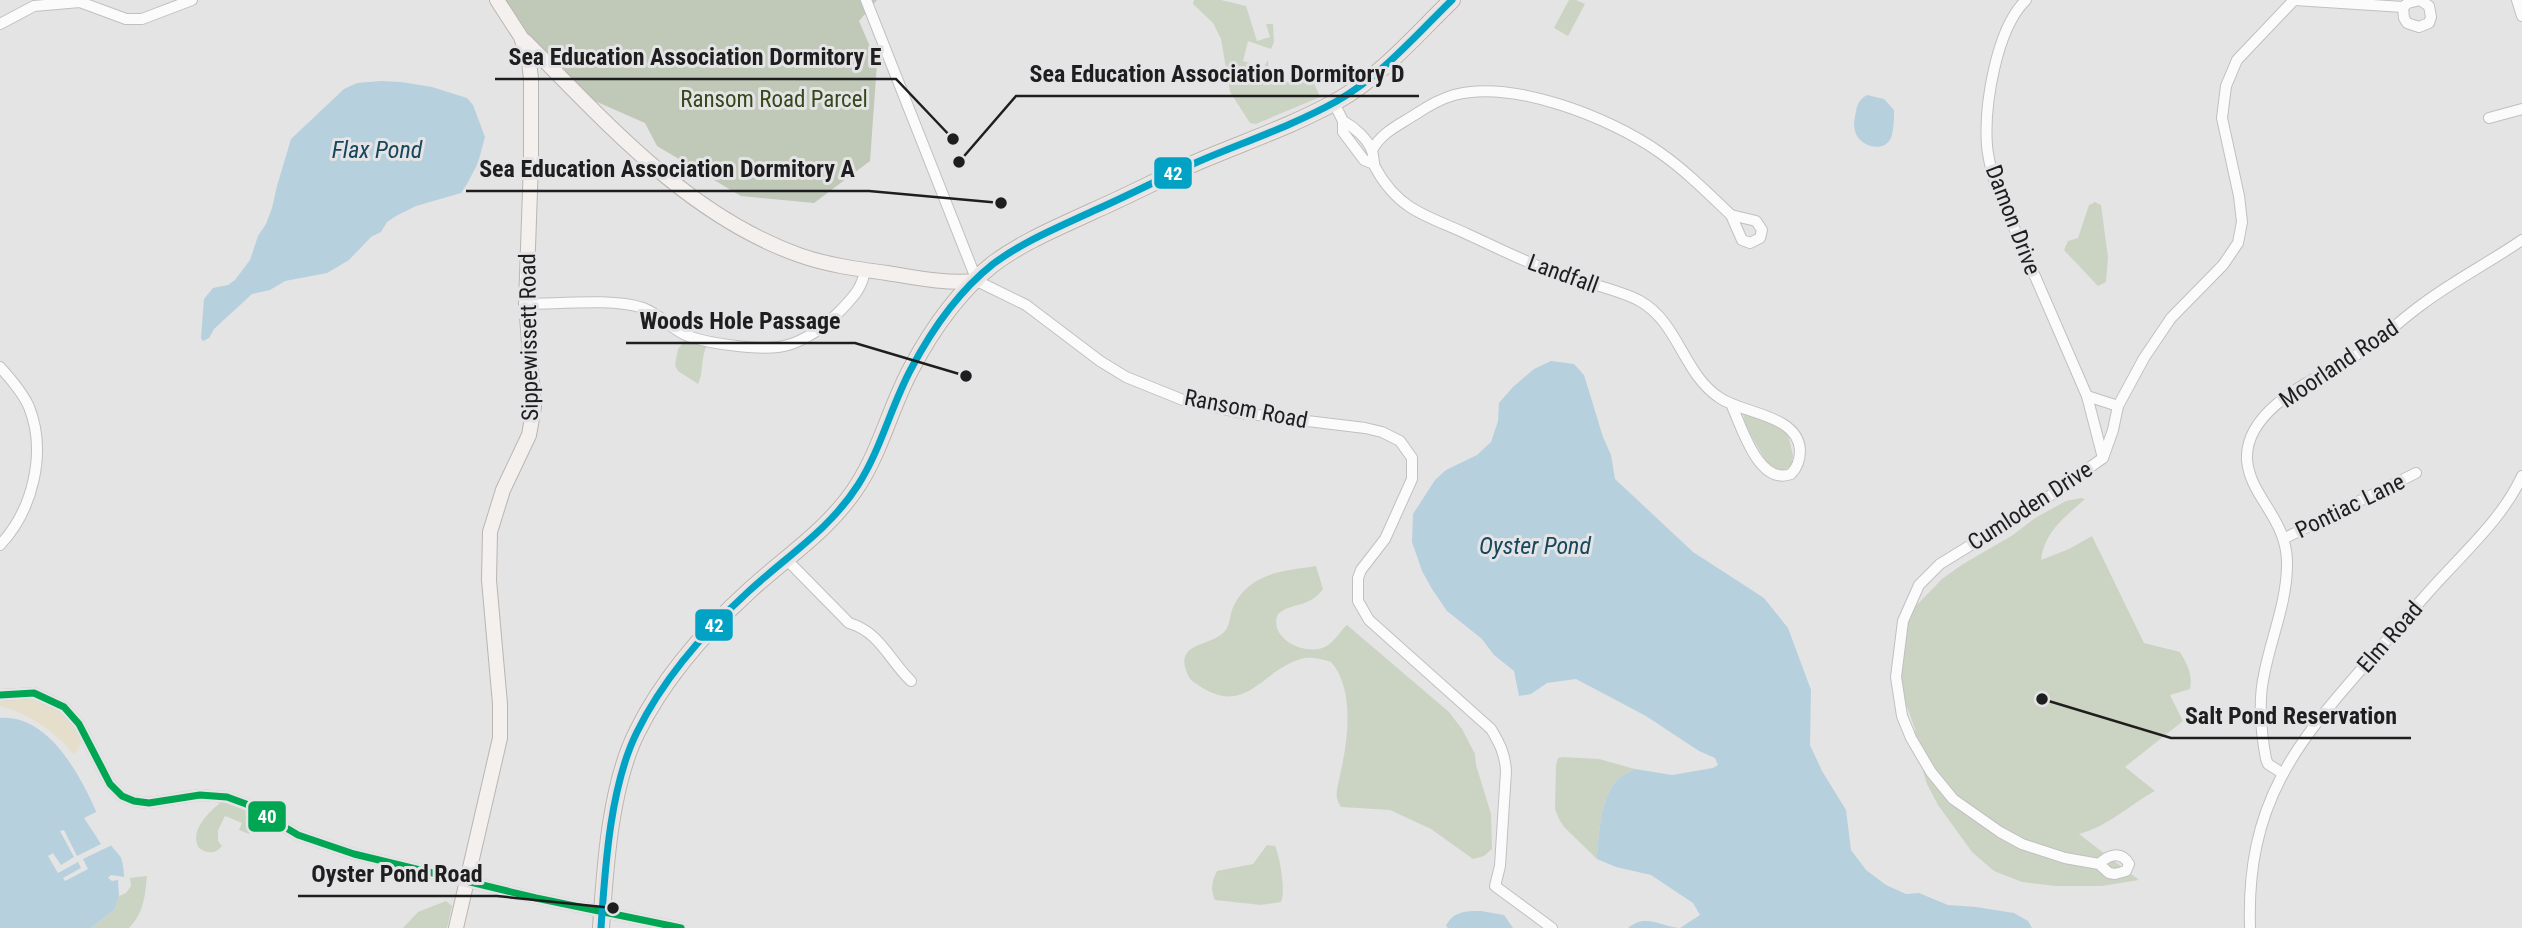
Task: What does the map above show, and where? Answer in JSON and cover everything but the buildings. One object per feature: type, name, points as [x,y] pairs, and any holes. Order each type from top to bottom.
[{"type":"highway","points":[[602,920],[612,819],[625,765],[636,734],[664,683],[696,644],[744,596],[813,539],[837,513],[859,484],[880,444],[911,370],[949,309],[991,266],[1029,240],[1134,190],[1334,103],[1382,68],[1452,0]]},
{"type":"main road","name":"Sippewissett Road","points":[[456,928],[500,738],[500,704],[488,546],[494,513],[524,449],[533,421],[526,304],[531,100],[529,61],[521,37],[497,0]]},
{"type":"main road","name":"Ransom Road","points":[[521,37],[644,159],[702,203],[771,244],[811,259],[865,270],[952,283],[976,281]]},
{"type":"street","points":[[0,24],[34,6],[46,4],[80,2],[126,19],[142,19],[192,0]]},
{"type":"street","points":[[866,0],[976,281]]},
{"type":"street","name":"Damon Drive","points":[[2026,0],[2002,39],[1989,92],[1987,147],[1995,184],[2087,396],[2103,458]]},
{"type":"street","points":[[2294,0],[2403,7]]},
{"type":"street","name":"Cumloden Drive","points":[[2099,864],[2065,858],[2022,844],[2000,832],[1953,799],[1931,772],[1911,738],[1902,716],[1896,677],[1903,621],[1919,584],[1940,564],[2044,500],[2103,458],[2118,406],[2144,358],[2171,318],[2223,265],[2238,243],[2242,222],[2239,196],[2222,118],[2226,86],[2237,60],[2294,0]]},
{"type":"street","points":[[2517,0],[2522,16]]},
{"type":"street","points":[[1372,150],[1384,134],[1436,102],[1474,91],[1515,94],[1583,112],[1624,131],[1673,162],[1731,215]]},
{"type":"street","name":"Landfall","points":[[1334,103],[1343,121],[1343,132],[1364,160],[1374,164]]},
{"type":"street","points":[[2488,118],[2522,109]]},
{"type":"street","name":"Landfall","points":[[1343,121],[1354,127],[1372,150],[1374,164],[1388,187],[1413,209],[1549,271],[1641,302],[1667,326],[1698,379],[1713,393],[1732,406],[1774,420],[1793,433],[1798,440],[1800,457],[1791,474],[1779,477],[1766,470],[1741,428],[1732,406]]},
{"type":"street","name":"Moorland Road","points":[[2281,774],[2266,759],[2261,704],[2264,671],[2284,596],[2288,564],[2285,538],[2252,481],[2247,458],[2251,440],[2261,422],[2291,391],[2363,351],[2423,303],[2522,240]]},
{"type":"street","points":[[526,304],[608,303],[643,308],[689,336],[735,345],[787,346],[803,339],[832,319],[859,291],[865,270]]},
{"type":"street","name":"Ransom Road","points":[[976,281],[1026,305],[1100,361],[1126,377],[1183,400],[1241,413],[1382,432],[1405,445],[1412,458],[1412,479],[1385,539],[1361,570],[1358,578],[1358,601],[1369,620],[1491,729],[1501,745],[1506,771],[1500,866],[1495,886],[1552,928]]},
{"type":"street","points":[[0,367],[29,407],[35,436],[36,461],[34,480],[21,513],[0,545]]},
{"type":"street","points":[[2087,396],[2118,406]]},
{"type":"street","name":"Pontiac Lane","points":[[2285,538],[2416,473]]},
{"type":"street","name":"Elm Road","points":[[2250,928],[2249,894],[2255,846],[2281,774],[2333,702],[2487,527],[2513,494],[2522,476]]},
{"type":"street","points":[[787,560],[849,622],[863,627],[882,643],[899,669],[911,681]]},
{"type":"street","points":[[0,695],[34,693],[64,707],[79,724],[110,784],[127,799],[149,803],[200,795],[234,799],[298,835],[320,844],[466,880],[602,920],[681,928]]},
{"type":"green space","name":"Ransom Road Parcel","points":[[497,0],[877,0],[859,21],[877,63],[870,161],[814,203],[741,196],[657,146],[645,123],[572,91]]},
{"type":"green space","points":[[1194,0],[1221,0],[1246,6],[1257,41],[1270,37],[1266,24],[1273,24],[1274,42],[1271,49],[1248,41],[1243,61],[1264,67],[1268,60],[1269,73],[1276,80],[1300,84],[1305,76],[1311,76],[1320,97],[1256,124],[1250,123],[1230,92],[1221,39],[1213,23],[1193,4]]},
{"type":"green space","points":[[1569,0],[1585,4],[1568,36],[1554,28]]},
{"type":"green space","points":[[2095,202],[2101,205],[2108,257],[2106,282],[2098,286],[2064,250],[2068,241],[2078,238],[2089,205]]},
{"type":"green space","points":[[686,339],[707,345],[698,384],[678,371],[675,365],[678,349]]},
{"type":"green space","points":[[1743,414],[1771,424],[1788,434],[1793,456],[1791,466],[1781,472],[1768,465],[1746,426]]},
{"type":"green space","points":[[2085,499],[2051,533],[2041,560],[2092,536],[2144,643],[2180,652],[2189,669],[2191,684],[2190,689],[2170,695],[2183,721],[2125,767],[2155,791],[2109,821],[2079,834],[2139,880],[2102,886],[2056,886],[2022,882],[1994,871],[1972,852],[1938,805],[1927,784],[1917,752],[1915,729],[1902,693],[1901,671],[1908,614],[1942,579],[2013,535],[2035,518],[2066,501]]},
{"type":"green space","points":[[1316,566],[1323,589],[1307,602],[1278,614],[1276,622],[1282,637],[1305,649],[1322,648],[1330,644],[1347,625],[1449,712],[1462,729],[1475,754],[1491,814],[1492,849],[1484,856],[1473,859],[1431,829],[1390,810],[1341,807],[1337,791],[1347,731],[1347,701],[1339,673],[1331,662],[1305,658],[1290,663],[1241,694],[1228,696],[1213,693],[1193,682],[1188,676],[1184,661],[1189,650],[1225,631],[1234,605],[1249,586],[1269,575]]},
{"type":"green space","points":[[1558,758],[1599,759],[1635,769],[1618,779],[1607,797],[1601,818],[1597,859],[1564,827],[1555,809],[1556,765]]},
{"type":"green space","points":[[221,802],[232,803],[256,813],[249,834],[239,830],[242,823],[225,816],[218,830],[218,841],[222,846],[214,852],[205,851],[199,848],[196,835],[201,823]]},
{"type":"green space","points":[[1267,845],[1275,846],[1279,858],[1283,882],[1281,902],[1261,905],[1215,900],[1212,885],[1217,871],[1253,864]]},
{"type":"green space","points":[[147,876],[141,910],[129,928],[91,928],[115,909],[119,896],[126,893],[131,886],[130,878]]},
{"type":"green space","points":[[446,901],[452,906],[447,928],[403,928],[418,912]]},
{"type":"sand","points":[[26,699],[52,707],[66,717],[82,739],[78,750],[73,754],[41,724],[0,706],[0,700]]},
{"type":"water","name":"Flax Pond","points":[[381,81],[432,87],[467,98],[473,105],[485,137],[478,163],[461,193],[416,206],[396,216],[349,260],[327,273],[285,281],[270,290],[252,294],[203,341],[204,299],[213,288],[228,285],[235,280],[250,260],[272,208],[291,139],[344,89],[357,83]]},
{"type":"water","points":[[1867,95],[1884,99],[1894,110],[1891,138],[1883,146],[1868,145],[1859,139],[1855,131],[1857,107]]},
{"type":"water","name":"Oyster Pond","points":[[1551,361],[1574,364],[1584,375],[1611,455],[1615,479],[1693,552],[1764,598],[1788,628],[1811,690],[1810,745],[1846,810],[1851,850],[1866,870],[1886,885],[1906,894],[1919,893],[1948,905],[2014,913],[2028,921],[2032,928],[1680,928],[1700,915],[1693,903],[1651,875],[1616,867],[1597,859],[1604,807],[1611,788],[1618,779],[1635,769],[1672,775],[1713,768],[1718,765],[1715,758],[1699,751],[1646,716],[1576,679],[1547,683],[1531,694],[1519,696],[1514,671],[1494,655],[1482,639],[1447,611],[1422,571],[1412,542],[1413,514],[1435,480],[1446,470],[1477,455],[1491,442],[1498,421],[1499,403],[1534,369]]},
{"type":"water","points":[[0,718],[20,720],[39,729],[55,744],[81,781],[109,843],[121,858],[124,877],[111,875],[108,878],[112,881],[118,880],[119,896],[115,909],[91,928],[0,928]]},
{"type":"water","points":[[1481,911],[1504,915],[1513,928],[1446,926],[1456,915]]},
{"type":"water","points":[[1647,921],[1680,928],[1628,928]]},
{"type":"pier","points":[[100,810],[114,844],[83,859],[88,869],[65,881],[63,878],[81,868],[78,862],[58,873],[48,856],[53,853],[61,865],[74,857],[60,831],[64,830],[77,856],[101,844],[84,818]]},
{"type":"transit line","name":"42","points":[[601,928],[607,854],[615,802],[628,753],[648,712],[672,674],[716,623],[821,529],[847,501],[873,457],[904,383],[919,355],[947,312],[969,286],[993,264],[1042,235],[1188,166],[1337,101],[1383,67],[1452,0]]},
{"type":"transit line","name":"40","points":[[0,695],[34,693],[64,707],[79,724],[110,784],[122,796],[134,801],[149,803],[200,795],[227,797],[246,804],[298,835],[354,854],[536,898],[681,928]]},
{"type":"place","name":"Sea Education Association Dormitory E","points":[[953,139]]},
{"type":"place","name":"Sea Education Association Dormitory D","points":[[959,162]]},
{"type":"place","name":"Sea Education Association Dormitory A","points":[[1001,203]]},
{"type":"place","name":"Woods Hole Passage","points":[[966,376]]},
{"type":"place","name":"Salt Pond Reservation","points":[[2042,699]]},
{"type":"place","name":"Oyster Pond Road","points":[[613,908]]}]
